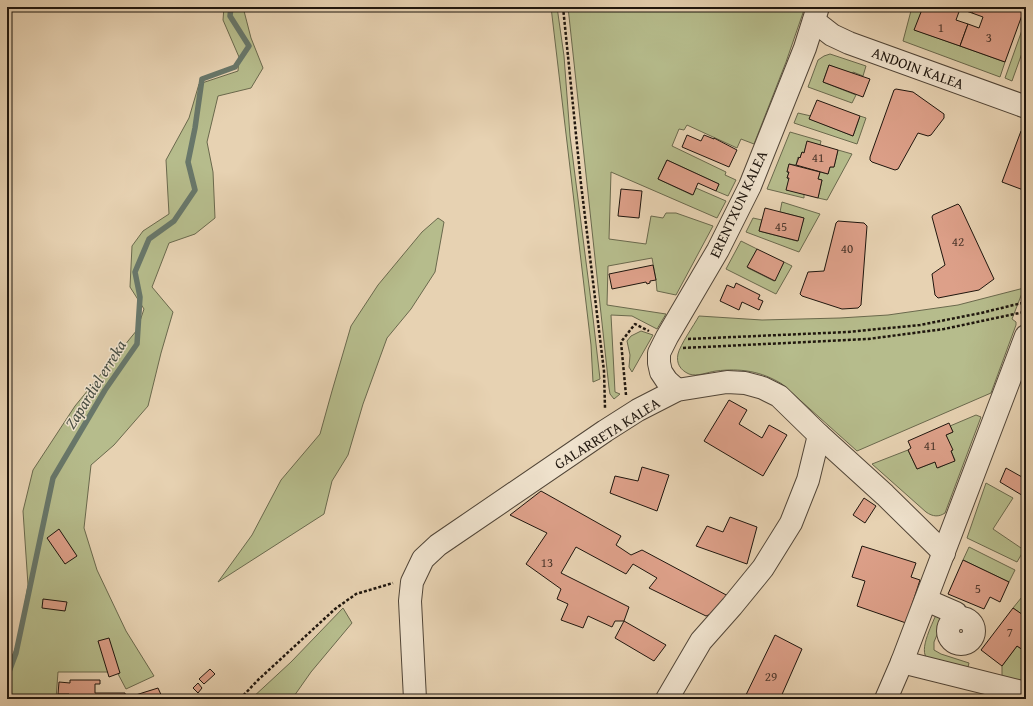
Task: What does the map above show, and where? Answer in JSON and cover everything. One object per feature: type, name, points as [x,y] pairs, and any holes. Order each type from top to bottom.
[{"type":"street","name":"ANDOIN KALEA","points":[[816,14],[832,36],[849,44],[1026,107]]},
{"type":"street","name":"ERENTXUN KALEA","points":[[677,390],[664,376],[659,363],[659,353],[666,338],[718,250],[750,186],[805,48],[816,14]]},
{"type":"street","points":[[886,699],[926,600],[1026,336]]},
{"type":"street","name":"GALARRETA KALEA","points":[[415,699],[410,601],[412,582],[423,558],[438,545],[605,431],[638,410],[677,390],[727,382],[745,383],[763,388],[779,396],[885,495],[944,553]]},
{"type":"street","points":[[667,699],[701,641],[763,568],[791,523],[808,480],[819,435]]},
{"type":"street","points":[[926,600],[956,612],[958,618]]},
{"type":"street","points":[[902,662],[1026,693]]},
{"type":"path","points":[[562,7],[581,184],[604,371],[605,431]]},
{"type":"path","points":[[666,338],[691,340],[854,332],[920,325],[981,313],[1026,302]]},
{"type":"path","points":[[626,396],[621,342],[635,324],[666,338],[676,347],[688,348],[868,339],[944,329],[1024,312],[1026,313]]},
{"type":"path","points":[[240,699],[258,680],[336,609],[356,594],[403,580],[412,582]]},
{"type":"green space","points":[[224,7],[247,7],[244,11],[251,38],[263,68],[251,88],[218,96],[207,142],[213,172],[215,218],[195,234],[169,243],[152,287],[173,312],[148,406],[114,445],[91,465],[84,528],[97,570],[126,631],[154,676],[126,689],[117,672],[58,672],[56,699],[7,699],[7,669],[19,639],[28,585],[23,511],[33,470],[75,406],[137,330],[144,309],[130,287],[132,246],[143,231],[169,214],[166,160],[189,118],[199,84],[238,71],[239,57],[223,20]]},
{"type":"green space","points":[[551,7],[557,7],[564,56],[570,136],[600,379],[593,382],[591,345]]},
{"type":"green space","points":[[568,7],[805,7],[786,62],[754,144],[741,139],[737,148],[687,125],[684,130],[679,129],[672,146],[726,172],[725,175],[736,180],[728,196],[716,191],[719,184],[667,160],[658,179],[692,195],[696,188],[726,201],[717,218],[611,172],[609,239],[646,244],[651,216],[663,218],[666,213],[676,213],[713,226],[676,295],[657,291],[652,258],[608,266],[607,305],[666,314],[657,329],[632,316],[611,315],[615,392],[620,394],[614,399],[610,394],[609,388]]},
{"type":"green space","points":[[912,7],[923,7],[915,30],[1005,62],[1000,77],[903,41]]},
{"type":"green space","points":[[1026,19],[1026,42],[1012,81],[1005,78]]},
{"type":"green space","points":[[830,54],[866,66],[863,76],[853,72],[852,74],[829,65],[823,82],[856,95],[852,103],[808,87],[818,60]]},
{"type":"green space","points":[[798,113],[811,116],[810,119],[853,136],[860,116],[866,118],[857,144],[794,123]]},
{"type":"green space","points":[[790,132],[821,141],[820,145],[807,142],[804,153],[802,152],[800,158],[798,157],[796,165],[789,164],[787,178],[804,194],[804,198],[767,189]]},
{"type":"green space","points":[[838,150],[852,154],[827,200],[818,198],[822,180],[818,179],[820,172],[828,174],[830,167],[834,167]]},
{"type":"green space","points":[[782,202],[820,214],[799,252],[746,232],[753,218],[762,220],[759,231],[797,241],[804,218],[780,212]]},
{"type":"green space","points":[[438,218],[444,222],[435,272],[411,309],[387,338],[363,404],[348,455],[332,481],[324,514],[218,582],[252,535],[281,480],[320,434],[351,326],[378,285],[422,232]]},
{"type":"green space","points":[[741,241],[757,249],[748,268],[774,281],[784,262],[792,266],[776,294],[726,269]]},
{"type":"green space","points":[[1024,288],[1012,319],[1016,322],[1016,325],[991,393],[857,451],[782,384],[766,376],[742,370],[725,370],[692,375],[679,366],[678,354],[681,346],[699,316],[762,320],[888,315],[958,305]]},
{"type":"green space","points":[[641,331],[653,335],[632,372],[629,367],[630,355],[627,341],[631,336]]},
{"type":"green space","points":[[976,415],[981,417],[945,513],[943,514],[934,516],[926,512],[872,464],[908,450],[917,469],[935,462],[938,468],[955,460],[946,435],[953,432],[950,426]]},
{"type":"green space","points":[[986,483],[1013,498],[993,529],[1024,550],[1017,562],[967,538]]},
{"type":"green space","points":[[969,547],[1015,570],[1009,582],[963,560]]},
{"type":"green space","points":[[1026,592],[1026,617],[1013,608]]},
{"type":"green space","points":[[343,608],[352,623],[311,672],[292,699],[251,699],[291,662]]},
{"type":"green space","points":[[938,610],[946,613],[934,642],[934,650],[941,654],[969,663],[967,671],[940,664],[928,659],[925,655],[924,650],[927,636]]},
{"type":"green space","points":[[1017,646],[1026,652],[1026,684],[1002,678],[1002,666]]},
{"type":"building","points":[[923,7],[974,7],[972,13],[960,9],[956,20],[968,24],[960,46],[914,30]]},
{"type":"building","points":[[974,7],[1025,7],[1005,62],[960,46],[968,24],[979,28],[983,17],[972,13]]},
{"type":"building","points":[[829,65],[870,79],[863,97],[823,82]]},
{"type":"building","points":[[896,89],[913,92],[944,114],[944,118],[931,135],[928,136],[918,133],[898,169],[895,170],[872,162],[870,157],[894,90]]},
{"type":"building","points":[[817,100],[860,116],[853,136],[809,119]]},
{"type":"building","points":[[1021,131],[1026,133],[1026,191],[1002,182]]},
{"type":"building","points":[[687,135],[701,141],[704,135],[714,138],[737,150],[729,167],[682,147]]},
{"type":"building","points":[[807,141],[838,150],[834,167],[830,167],[828,174],[796,165],[802,152],[804,153]]},
{"type":"building","points":[[667,160],[719,184],[716,191],[698,183],[693,195],[658,179]]},
{"type":"building","points":[[789,164],[820,172],[818,179],[822,180],[818,198],[786,190],[789,178],[787,178],[789,172],[787,172]]},
{"type":"building","points":[[621,189],[642,191],[639,218],[618,216]]},
{"type":"building","points":[[958,204],[994,279],[979,290],[938,298],[935,295],[932,274],[945,265],[932,217],[933,215]]},
{"type":"building","points":[[765,208],[804,218],[798,241],[759,231]]},
{"type":"building","points":[[838,221],[864,223],[867,226],[861,305],[858,308],[842,309],[802,296],[800,294],[808,272],[824,271],[836,223]]},
{"type":"building","points":[[757,249],[784,262],[775,281],[747,267]]},
{"type":"building","points":[[653,265],[656,280],[650,281],[650,283],[647,284],[646,282],[612,289],[609,274]]},
{"type":"building","points":[[736,283],[760,295],[758,299],[763,301],[759,310],[742,302],[739,310],[720,301],[727,285],[734,288]]},
{"type":"building","points":[[729,400],[747,410],[739,424],[762,438],[769,425],[787,435],[763,476],[704,441]]},
{"type":"building","points":[[949,423],[953,432],[946,435],[953,450],[951,451],[955,461],[937,468],[935,462],[917,469],[908,450],[911,448],[908,441]]},
{"type":"building","points":[[642,467],[669,475],[657,511],[610,493],[615,476],[638,481]]},
{"type":"building","points":[[1006,468],[1022,477],[1026,471],[1025,497],[1000,482]]},
{"type":"building","points":[[541,491],[621,536],[616,545],[631,555],[642,550],[730,597],[716,612],[706,616],[649,588],[657,578],[633,564],[626,574],[576,547],[561,573],[629,607],[624,621],[615,621],[612,627],[588,616],[583,628],[561,620],[568,604],[557,599],[561,589],[526,564],[547,533],[510,515]]},
{"type":"building","points":[[864,498],[876,506],[865,523],[853,515]]},
{"type":"building","points":[[730,517],[757,527],[747,564],[696,546],[707,526],[723,532]]},
{"type":"building","points":[[59,529],[77,556],[65,564],[47,538]]},
{"type":"building","points":[[862,546],[916,563],[911,577],[920,580],[906,623],[857,606],[865,581],[852,577]]},
{"type":"building","points":[[963,560],[1009,582],[1000,602],[990,597],[984,609],[948,594]]},
{"type":"building","points":[[43,599],[67,602],[65,611],[42,608]]},
{"type":"building","points":[[1013,608],[1026,617],[1026,652],[1017,646],[1002,666],[981,650]]},
{"type":"building","points":[[624,621],[666,645],[654,661],[615,638]]},
{"type":"building","points":[[775,635],[802,649],[780,699],[744,699]]},
{"type":"building","points":[[109,638],[120,673],[109,677],[98,641]]},
{"type":"building","points":[[210,669],[215,674],[204,684],[199,679]]},
{"type":"building","points":[[70,680],[100,680],[100,684],[95,684],[95,693],[125,693],[126,698],[158,688],[163,699],[92,699],[93,698],[68,696],[69,694],[58,694],[59,682],[70,683]]},
{"type":"building","points":[[198,683],[202,688],[198,693],[193,688]]},
{"type":"waterway","name":"Zapardiel erreka","points":[[7,677],[16,653],[53,478],[105,390],[137,344],[140,297],[135,272],[149,239],[174,221],[195,190],[188,162],[195,128],[202,79],[235,67],[249,46],[230,16],[231,7]]}]
